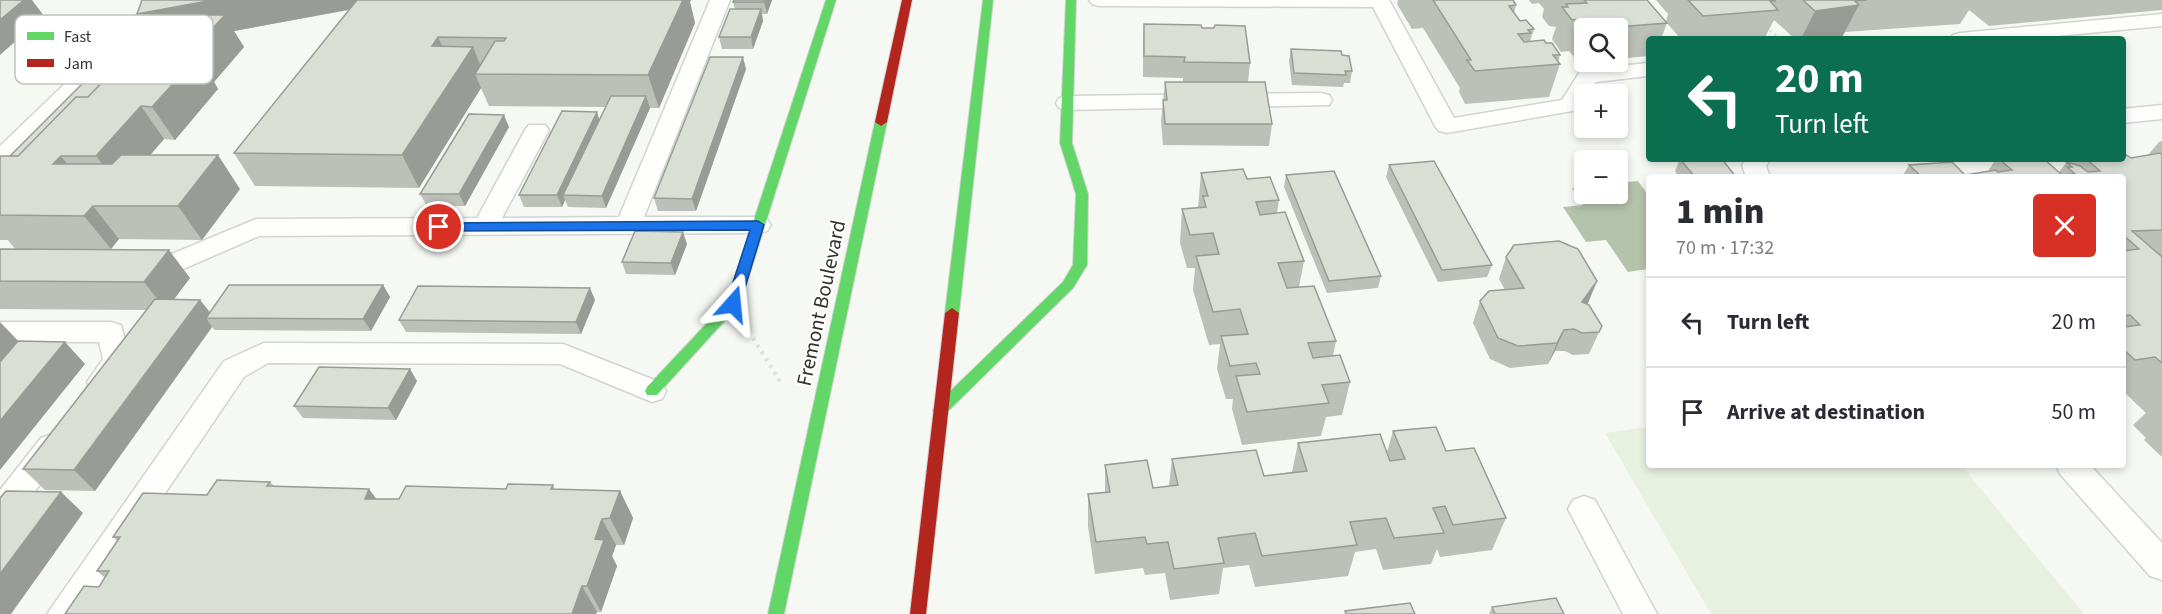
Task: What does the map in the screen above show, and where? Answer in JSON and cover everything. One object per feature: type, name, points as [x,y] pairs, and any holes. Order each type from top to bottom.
[{"type":"main road","points":[[652,391],[733,304],[831,0]]},
{"type":"main road","name":"Fremont Boulevard","points":[[776,614],[907,0]]},
{"type":"main road","points":[[918,614],[988,0]]},
{"type":"main road","points":[[940,410],[1076,275],[1081,254],[1082,194],[1066,143],[1071,0]]},
{"type":"lane","points":[[149,15],[164,0]]},
{"type":"lane","points":[[628,226],[720,0]]},
{"type":"lane","points":[[1099,0],[1380,1],[1447,126],[1570,105],[1589,75],[1606,76],[1646,70]]},
{"type":"lane","points":[[1992,36],[2162,20]]},
{"type":"lane","points":[[0,159],[77,84]]},
{"type":"lane","points":[[1067,103],[1321,100]]},
{"type":"lane","points":[[2126,116],[2162,112]]},
{"type":"lane","points":[[485,227],[537,130]]},
{"type":"lane","points":[[118,267],[165,267],[255,228],[758,225]]},
{"type":"lane","points":[[0,332],[111,332],[117,361],[0,514]]},
{"type":"lane","points":[[64,614],[234,369],[264,353],[563,354],[652,391]]},
{"type":"lane","points":[[2074,468],[2162,566]]},
{"type":"lane","points":[[1584,509],[1640,614]]},
{"type":"path","points":[[1764,23],[1776,36]]},
{"type":"path","points":[[733,304],[814,437]]},
{"type":"shaded area","points":[[1638,181],[1646,192],[1646,269],[1628,272],[1606,240],[1586,242],[1563,207],[1628,204],[1628,182]]},
{"type":"shaded area","points":[[1646,427],[1646,468],[1963,468],[2084,614],[1711,614],[1605,433]]},
{"type":"building","points":[[0,0],[24,0],[0,20]]},
{"type":"building","points":[[142,0],[213,0],[137,14]]},
{"type":"building","points":[[357,0],[683,0],[648,75],[475,74],[495,41],[504,41],[506,38],[438,37],[432,46],[473,47],[402,155],[234,153]]},
{"type":"building","points":[[734,0],[765,0],[764,2],[733,2]]},
{"type":"building","points":[[1433,0],[1513,0],[1516,5],[1509,6],[1520,21],[1526,20],[1534,29],[1528,30],[1531,33],[1518,34],[1524,42],[1544,40],[1546,43],[1552,43],[1560,55],[1553,55],[1560,64],[1475,71],[1467,60],[1471,60]]},
{"type":"building","points":[[1584,0],[1647,0],[1667,23],[1628,26],[1628,18],[1574,18],[1572,20],[1562,7],[1568,7],[1566,4],[1587,3]]},
{"type":"building","points":[[1688,0],[1774,0],[1770,1],[1778,10],[1703,16]]},
{"type":"building","points":[[1803,0],[1867,0],[1855,1],[1859,5],[1815,11]]},
{"type":"building","points":[[730,9],[761,9],[751,37],[719,37]]},
{"type":"building","points":[[213,15],[225,15],[213,28]]},
{"type":"building","points":[[1144,24],[1201,25],[1202,28],[1214,28],[1215,25],[1245,26],[1250,63],[1184,62],[1185,57],[1144,56]]},
{"type":"building","points":[[1291,49],[1341,51],[1342,55],[1349,56],[1352,71],[1345,71],[1346,75],[1294,73]]},
{"type":"building","points":[[710,57],[743,57],[692,199],[654,198]]},
{"type":"building","points":[[1165,82],[1265,82],[1272,124],[1165,124],[1163,100],[1167,100]]},
{"type":"building","points":[[82,84],[100,84],[88,97],[76,97],[18,156],[10,156]]},
{"type":"building","points":[[101,84],[173,84],[152,107],[141,106],[96,156],[61,156],[53,164],[112,164],[121,155],[218,155],[178,206],[93,206],[84,216],[0,215],[0,156],[18,156],[76,97],[88,97]]},
{"type":"building","points":[[611,96],[646,96],[602,196],[563,195]]},
{"type":"building","points":[[562,111],[597,112],[557,195],[519,195]]},
{"type":"building","points":[[469,114],[504,115],[459,194],[420,194]]},
{"type":"building","points":[[2160,153],[2162,155],[2162,230],[2132,231],[2162,256],[2162,363],[2155,357],[2135,360],[2126,352],[2126,327],[2140,325],[2130,315],[2126,316],[2126,251],[2139,249],[2126,238],[2126,174],[2075,174],[2067,167],[2072,167],[2066,162],[2080,166],[2088,172],[2100,171],[2090,162],[2126,162],[2126,155],[2131,158]]},
{"type":"building","points":[[1434,161],[1492,265],[1442,270],[1389,165]]},
{"type":"building","points":[[1682,162],[1724,162],[1734,174],[1692,174]]},
{"type":"building","points":[[1952,162],[1964,174],[1919,174],[1909,165]]},
{"type":"building","points":[[2003,162],[2047,162],[2061,174],[1971,174],[2012,170]]},
{"type":"building","points":[[1243,169],[1247,179],[1270,177],[1279,200],[1256,202],[1260,215],[1285,212],[1304,261],[1278,263],[1287,288],[1314,286],[1336,341],[1308,343],[1313,358],[1340,355],[1350,382],[1322,385],[1329,403],[1247,412],[1236,376],[1260,374],[1256,363],[1230,366],[1221,336],[1248,334],[1240,309],[1213,312],[1196,256],[1219,254],[1213,233],[1190,235],[1182,209],[1206,207],[1203,196],[1208,196],[1201,173]]},
{"type":"building","points":[[1334,171],[1381,276],[1329,281],[1286,175]]},
{"type":"building","points":[[635,231],[683,232],[671,263],[622,262]]},
{"type":"building","points":[[1559,241],[1578,249],[1597,281],[1582,302],[1589,305],[1602,326],[1599,332],[1582,333],[1574,329],[1564,330],[1557,343],[1518,346],[1498,338],[1480,301],[1489,291],[1524,288],[1506,257],[1514,245]]},
{"type":"building","points":[[0,249],[169,250],[144,282],[0,281]]},
{"type":"building","points":[[229,285],[383,285],[363,319],[206,318]]},
{"type":"building","points":[[418,286],[590,288],[576,322],[399,320]]},
{"type":"building","points":[[155,299],[200,300],[74,470],[23,469]]},
{"type":"building","points":[[18,341],[65,342],[0,421],[0,362]]},
{"type":"building","points":[[319,367],[410,369],[388,408],[294,406]]},
{"type":"building","points":[[1436,427],[1446,451],[1474,448],[1506,518],[1453,525],[1445,506],[1433,508],[1444,533],[1394,538],[1386,518],[1350,522],[1357,545],[1262,556],[1255,533],[1218,538],[1224,563],[1174,569],[1168,542],[1147,544],[1145,537],[1096,542],[1088,494],[1110,492],[1105,465],[1147,460],[1153,488],[1178,485],[1172,459],[1256,450],[1264,476],[1307,471],[1298,443],[1380,434],[1390,461],[1405,459],[1393,431]]},
{"type":"building","points":[[217,480],[270,482],[267,486],[369,489],[365,499],[399,499],[406,486],[506,489],[508,484],[553,485],[551,489],[620,491],[610,518],[602,519],[595,539],[604,540],[587,586],[582,586],[572,614],[65,614],[84,586],[99,587],[109,571],[97,571],[120,537],[113,537],[143,493],[207,495]]},
{"type":"building","points":[[6,491],[61,492],[0,574],[0,498]]},
{"type":"building","points":[[1556,598],[1564,614],[1495,614],[1492,607]]},
{"type":"building","points":[[1410,603],[1415,614],[1346,614],[1345,611]]},
{"type":"traffic: fast","points":[[652,391],[733,304],[831,0]]},
{"type":"traffic: fast","points":[[952,313],[988,0]]},
{"type":"traffic: fast","points":[[940,410],[1068,285],[1080,265],[1082,194],[1066,143],[1071,0]]},
{"type":"traffic: fast","points":[[776,614],[881,122]]},
{"type":"traffic: jam","points":[[881,122],[907,0]]},
{"type":"traffic: jam","points":[[918,614],[952,313]]},
{"type":"route","points":[[439,227],[758,225],[733,304]]}]
